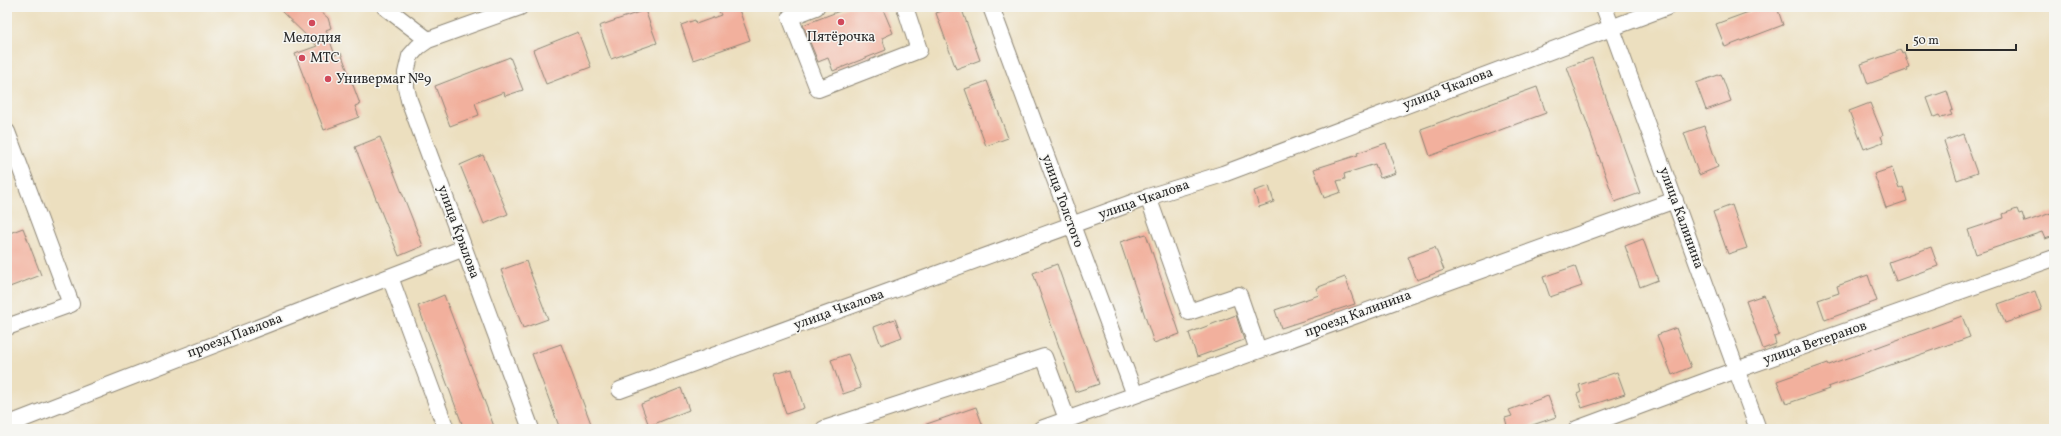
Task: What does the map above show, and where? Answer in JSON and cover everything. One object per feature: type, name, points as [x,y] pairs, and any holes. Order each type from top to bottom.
[{"type":"street","points":[[385,7],[428,40],[520,7]]},
{"type":"street","points":[[816,7],[790,17],[818,90],[919,50],[905,7]]},
{"type":"street","name":"улица Толстого","points":[[991,7],[1135,395]]},
{"type":"street","name":"улица Калинина","points":[[1604,7],[1758,429]]},
{"type":"street","name":"улица Чкалова","points":[[620,390],[1148,197],[1223,174],[1667,7]]},
{"type":"street","name":"улица Крылова","points":[[428,40],[410,56],[406,73],[406,87],[531,429]]},
{"type":"street","points":[[7,132],[71,304],[7,327]]},
{"type":"street","points":[[1148,197],[1189,312],[1239,295],[1258,350]]},
{"type":"street","name":"проезд Калинина","points":[[1041,429],[1675,200]]},
{"type":"street","name":"проезд Павлова","points":[[7,425],[464,248]]},
{"type":"street","name":"улица Ветеранов","points":[[1577,429],[1736,370],[2054,258]]},
{"type":"street","points":[[390,277],[446,429]]},
{"type":"street","points":[[824,429],[1044,358],[1068,419]]},
{"type":"building","name":"Универмаг №9","points":[[277,7],[315,7],[328,18],[331,28],[326,30],[335,55],[341,53],[360,104],[355,106],[359,117],[324,130],[295,54],[317,46]]},
{"type":"building","points":[[731,7],[738,7],[750,40],[693,60],[681,25],[695,20],[696,24],[721,15],[719,11]]},
{"type":"building","points":[[850,7],[882,7],[893,33],[882,38],[886,50],[833,71],[828,58],[818,62],[803,25]]},
{"type":"building","points":[[953,7],[961,7],[980,60],[956,69],[936,13]]},
{"type":"building","points":[[1762,7],[1777,7],[1783,25],[1725,47],[1716,24]]},
{"type":"building","points":[[645,10],[657,43],[611,59],[599,26]]},
{"type":"building","points":[[578,32],[591,67],[546,84],[533,50]]},
{"type":"building","points":[[1901,50],[1902,53],[1904,52],[1909,67],[1906,68],[1907,70],[1868,84],[1861,64]]},
{"type":"building","points":[[510,57],[523,90],[505,96],[504,92],[475,103],[479,115],[450,126],[435,86]]},
{"type":"building","points":[[1592,58],[1640,193],[1615,202],[1567,67]]},
{"type":"building","points":[[1721,74],[1731,101],[1706,110],[1696,83]]},
{"type":"building","points":[[987,81],[1008,138],[986,146],[965,89]]},
{"type":"building","points":[[1537,87],[1546,113],[1430,156],[1421,129]]},
{"type":"building","points":[[1947,91],[1953,110],[1950,111],[1952,115],[1941,118],[1939,115],[1934,117],[1927,98]]},
{"type":"building","points":[[1870,103],[1883,135],[1881,136],[1883,142],[1864,149],[1849,111]]},
{"type":"building","points":[[1704,126],[1718,167],[1699,175],[1684,133]]},
{"type":"building","points":[[1963,134],[1977,173],[1957,180],[1944,141]]},
{"type":"building","points":[[380,137],[423,246],[399,256],[355,147]]},
{"type":"building","points":[[1386,143],[1396,173],[1380,178],[1375,164],[1344,174],[1345,179],[1337,181],[1341,192],[1324,198],[1314,169],[1358,155],[1357,153]]},
{"type":"building","points":[[483,155],[508,214],[484,224],[460,165]]},
{"type":"building","points":[[1892,168],[1899,189],[1903,187],[1907,201],[1886,208],[1874,174]]},
{"type":"building","points":[[1269,186],[1274,202],[1259,207],[1254,191]]},
{"type":"building","points":[[1732,205],[1747,248],[1728,254],[1713,212]]},
{"type":"building","points":[[2017,209],[2019,214],[2022,213],[2025,222],[2054,212],[2054,236],[2045,239],[2042,232],[1976,254],[1968,230],[2004,218],[2003,214]]},
{"type":"building","points":[[23,228],[41,275],[7,288],[7,234]]},
{"type":"building","points":[[1146,234],[1180,334],[1154,343],[1120,242]]},
{"type":"building","points":[[1643,239],[1658,280],[1640,287],[1625,246]]},
{"type":"building","points":[[1435,247],[1444,270],[1417,280],[1408,257]]},
{"type":"building","points":[[1931,247],[1938,266],[1896,281],[1889,262]]},
{"type":"building","points":[[526,261],[548,319],[523,328],[501,270]]},
{"type":"building","points":[[1057,264],[1099,384],[1075,392],[1033,273]]},
{"type":"building","points":[[1575,266],[1582,286],[1550,297],[1543,277]]},
{"type":"building","points":[[1868,275],[1877,301],[1825,320],[1818,300],[1839,293],[1837,286]]},
{"type":"building","points":[[1345,277],[1355,304],[1281,328],[1275,310],[1319,295],[1316,288]]},
{"type":"building","points":[[2035,291],[2042,310],[2005,323],[1998,304]]},
{"type":"building","points":[[444,295],[495,429],[464,429],[418,306]]},
{"type":"building","points":[[1764,295],[1779,335],[1774,337],[1776,344],[1763,349],[1746,301]]},
{"type":"building","points":[[1236,315],[1244,340],[1197,357],[1189,333]]},
{"type":"building","points":[[1962,316],[1970,337],[1828,387],[1829,389],[1786,404],[1777,381],[1828,363],[1829,365]]},
{"type":"building","points":[[895,319],[902,337],[881,345],[874,327]]},
{"type":"building","points":[[1676,328],[1691,367],[1672,375],[1657,335]]},
{"type":"building","points":[[561,344],[593,429],[560,429],[532,354]]},
{"type":"building","points":[[848,354],[861,388],[843,394],[831,360]]},
{"type":"building","points":[[792,369],[804,408],[786,414],[774,374]]},
{"type":"building","points":[[1617,372],[1625,394],[1582,408],[1577,394],[1581,392],[1579,385]]},
{"type":"building","points":[[681,388],[689,410],[649,426],[641,404]]},
{"type":"building","points":[[1548,396],[1556,417],[1521,429],[1508,429],[1505,418],[1512,416],[1509,410]]},
{"type":"building","points":[[976,407],[984,429],[918,429],[918,427]]},
{"type":"place","name":"Пятёрочка","points":[[841,22]]},
{"type":"place","name":"Мелодия","points":[[312,23]]},
{"type":"place","name":"МТС","points":[[302,58]]},
{"type":"place","name":"Универмаг №9","points":[[328,79]]}]
